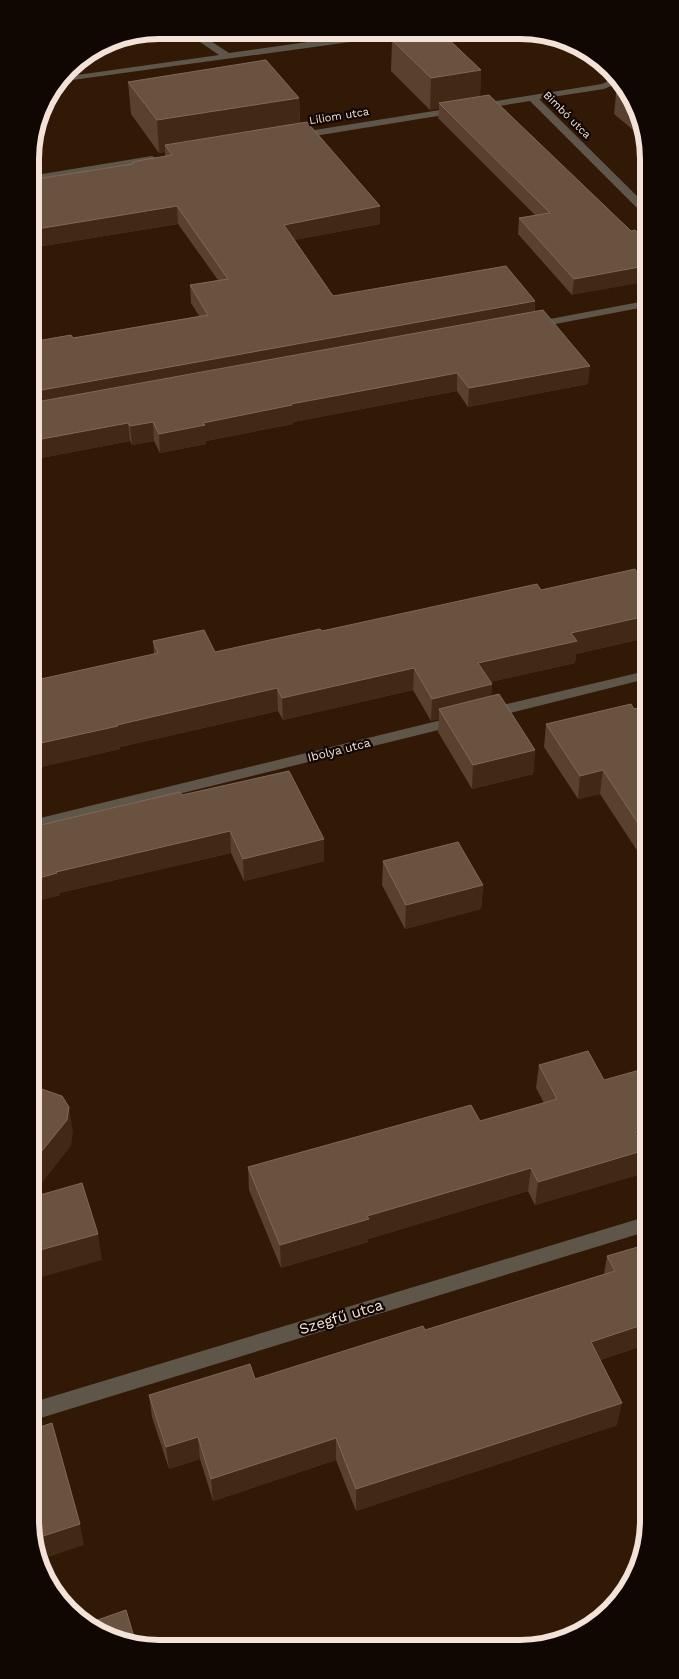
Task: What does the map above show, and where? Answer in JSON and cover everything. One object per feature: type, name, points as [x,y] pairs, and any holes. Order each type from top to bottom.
[{"type":"street","points":[[201,39],[226,56]]},
{"type":"street","points":[[71,78],[349,39]]},
{"type":"street","name":"Bimbó utca","points":[[533,98],[604,86],[612,82]]},
{"type":"street","name":"Bimbó utca","points":[[533,98],[640,205]]},
{"type":"street","name":"Liliom utca","points":[[289,137],[533,98]]},
{"type":"street","points":[[39,178],[164,157]]},
{"type":"street","points":[[518,328],[640,305]]},
{"type":"street","name":"Ibolya utca","points":[[39,823],[640,676]]},
{"type":"street","name":"Szegfű utca","points":[[39,1409],[640,1225]]},
{"type":"building","points":[[448,39],[481,70],[431,78],[392,40]]},
{"type":"building","points":[[266,60],[299,98],[157,120],[128,82]]},
{"type":"building","points":[[620,93],[626,102],[616,94]]},
{"type":"building","points":[[489,95],[631,231],[635,230],[640,236],[640,267],[574,279],[519,218],[550,213],[439,103]]},
{"type":"building","points":[[307,122],[380,206],[284,225],[333,296],[506,266],[535,301],[39,391],[39,341],[71,335],[73,338],[208,315],[190,285],[228,279],[177,206],[39,229],[39,179],[133,164],[133,162],[172,155],[165,145]]},
{"type":"building","points":[[543,310],[590,366],[469,388],[457,373],[291,404],[159,434],[153,422],[130,426],[128,423],[39,440],[39,402]]},
{"type":"building","points":[[635,569],[637,572],[640,571],[640,617],[571,633],[577,641],[478,663],[492,684],[432,699],[414,668],[282,698],[277,688],[39,743],[39,679],[158,653],[153,641],[204,630],[215,652],[320,629],[322,631],[537,584],[541,590]]},
{"type":"building","points":[[499,694],[535,750],[473,765],[439,709]]},
{"type":"building","points":[[631,704],[634,709],[640,708],[640,826],[603,770],[580,776],[546,724]]},
{"type":"building","points":[[289,771],[324,839],[243,859],[230,831],[56,872],[39,878],[39,825],[180,792],[182,795]]},
{"type":"building","points":[[458,842],[483,885],[406,905],[383,861]]},
{"type":"building","points":[[588,1051],[604,1080],[640,1070],[640,1132],[635,1133],[640,1142],[640,1151],[538,1182],[531,1168],[367,1216],[369,1219],[280,1245],[248,1167],[471,1105],[480,1121],[557,1099],[539,1065]]},
{"type":"building","points":[[39,1088],[62,1096],[69,1107],[67,1120],[39,1155]]},
{"type":"building","points":[[82,1183],[98,1234],[39,1250],[39,1195]]},
{"type":"building","points":[[640,1246],[640,1326],[591,1342],[622,1403],[356,1489],[336,1438],[211,1479],[198,1437],[166,1447],[149,1395],[250,1364],[255,1379],[423,1326],[425,1330],[615,1271],[607,1256]]},
{"type":"building","points":[[52,1423],[80,1524],[40,1537],[39,1520],[39,1427]]},
{"type":"building","points":[[126,1610],[134,1638],[113,1631],[95,1621]]}]
